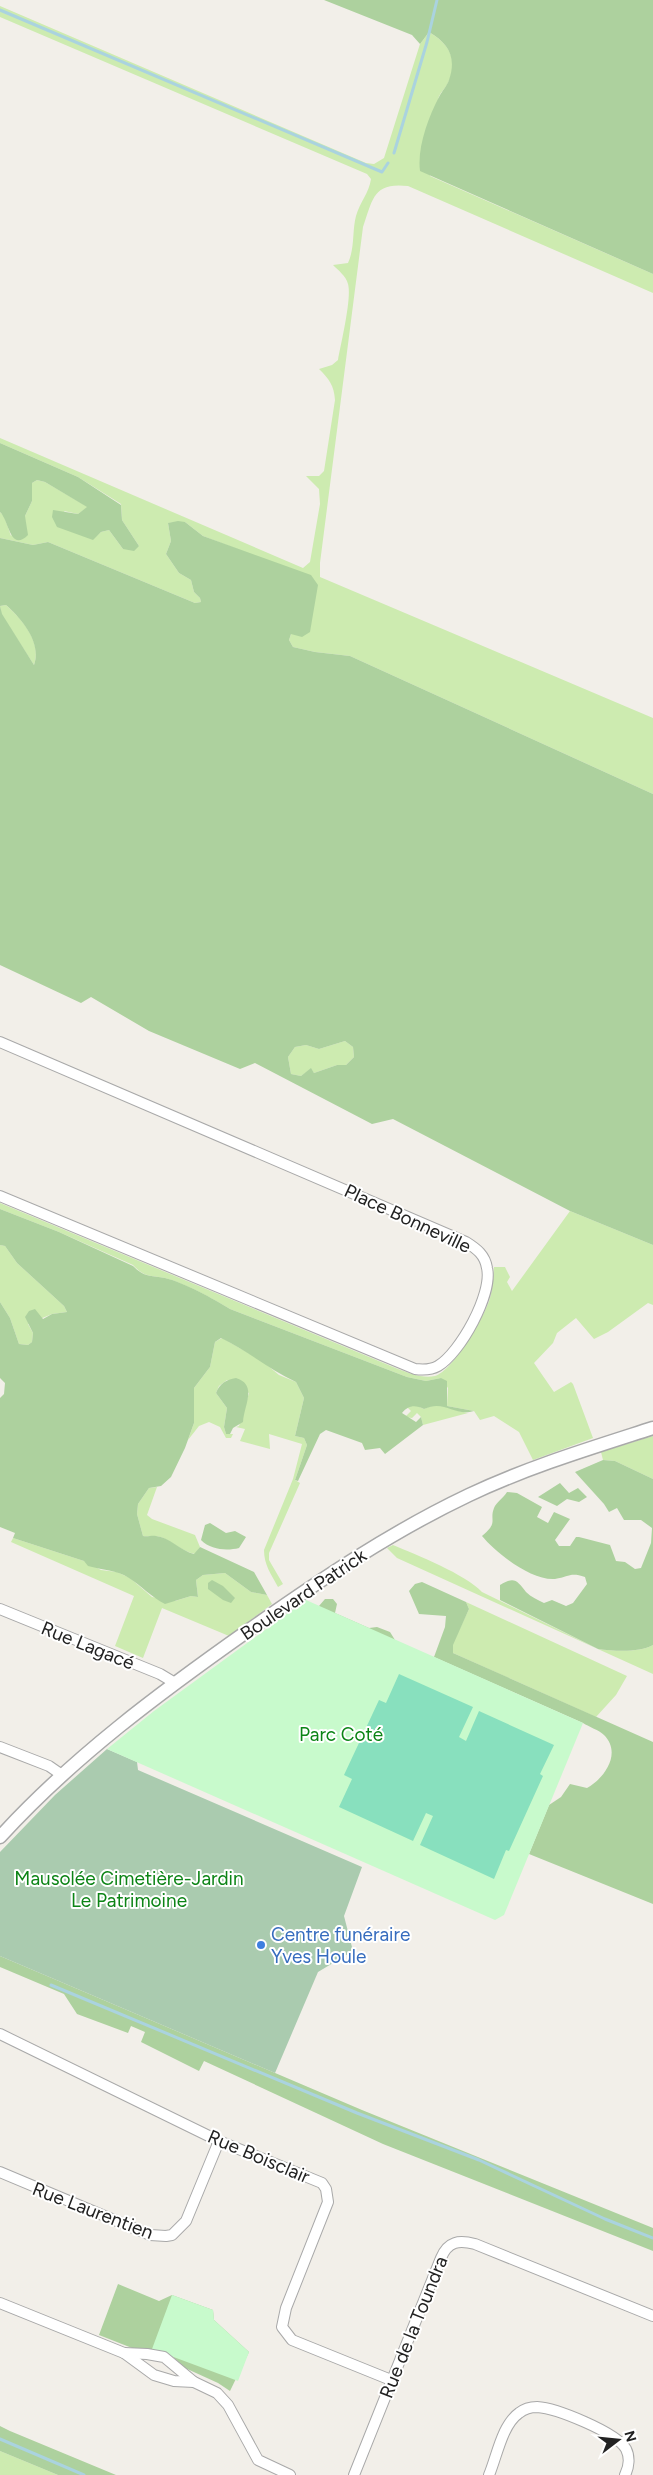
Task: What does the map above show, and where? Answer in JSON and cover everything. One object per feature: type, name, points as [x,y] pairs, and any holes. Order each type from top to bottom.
[{"type":"street","name":"Place Bonneville","points":[[0,1042],[466,1242],[482,1255],[487,1268],[487,1284],[477,1314],[448,1358],[432,1369],[415,1369],[0,1196]]},
{"type":"street","name":"Boulevard Patrick","points":[[0,1837],[62,1775],[175,1683],[336,1569],[411,1525],[506,1479],[653,1428]]},
{"type":"street","name":"Rue Lagacé","points":[[0,1609],[156,1672],[175,1683]]},
{"type":"street","points":[[0,1747],[49,1766],[62,1775]]},
{"type":"street","name":"Rue Boisclair","points":[[0,2034],[219,2141],[313,2178],[326,2189],[328,2202],[286,2308],[282,2327],[292,2340],[391,2380]]},
{"type":"street","name":"Rue Laurentien","points":[[0,2172],[137,2230],[166,2236],[177,2231],[186,2221],[219,2141]]},
{"type":"street","name":"Rue de la Toundra","points":[[354,2475],[441,2258],[447,2246],[454,2242],[475,2244],[653,2316]]},
{"type":"street","points":[[0,2303],[124,2353],[154,2375],[174,2381],[194,2382]]},
{"type":"street","points":[[124,2353],[147,2354],[164,2358],[194,2382],[212,2390],[224,2399],[258,2460],[290,2475]]},
{"type":"street","points":[[489,2475],[512,2420],[519,2413],[532,2407],[553,2411],[613,2436],[627,2452],[628,2468],[625,2475]]},
{"type":"green space","points":[[324,0],[653,0],[653,274],[420,171],[420,153],[424,133],[451,72],[451,58],[446,46],[429,32],[420,44],[412,35]]},
{"type":"green space","points":[[0,6],[366,163],[374,164],[384,158],[420,44],[429,32],[447,47],[453,67],[448,83],[438,100],[430,176],[653,274],[653,293],[408,186],[396,185],[388,187],[376,194],[363,227],[320,563],[320,577],[653,718],[653,794],[350,656],[315,652],[293,647],[289,640],[291,634],[250,554],[203,536],[185,522],[168,523],[171,541],[166,554],[179,573],[191,580],[194,592],[201,602],[195,603],[48,542],[33,545],[0,538],[0,512],[4,516],[11,536],[25,516],[32,501],[32,483],[37,480],[45,482],[88,507],[78,514],[64,511],[79,534],[93,539],[101,532],[109,530],[123,549],[139,546],[122,520],[121,504],[78,477],[0,443],[0,438],[303,568],[310,562],[320,504],[319,489],[306,476],[319,476],[324,471],[335,400],[330,383],[319,369],[332,365],[338,360],[349,299],[347,281],[342,273],[333,265],[348,263],[352,251],[356,216],[371,179],[367,174],[0,17]]},
{"type":"green space","points":[[0,443],[78,477],[121,505],[122,520],[139,546],[134,551],[123,549],[109,530],[101,532],[93,540],[57,527],[52,517],[53,510],[78,514],[87,507],[45,482],[37,480],[32,483],[32,501],[25,516],[28,535],[22,540],[14,538],[0,512]]},
{"type":"green space","points":[[185,522],[203,536],[311,575],[318,585],[310,632],[302,637],[291,634],[289,640],[293,647],[315,652],[350,656],[653,794],[653,1245],[570,1211],[393,1119],[372,1124],[255,1063],[240,1069],[149,1031],[91,997],[81,1003],[0,965],[0,606],[0,538],[33,545],[48,542],[195,603],[201,602],[194,592],[191,580],[179,573],[166,554],[171,541],[168,523]],"holes":[[[6,605],[24,624],[33,640],[36,657],[34,665],[2,614],[0,606]],[[345,1041],[353,1047],[354,1057],[346,1065],[337,1065],[314,1073],[311,1068],[301,1076],[291,1074],[288,1057],[295,1047],[306,1045],[319,1049]]]},
{"type":"green space","points":[[6,605],[19,618],[33,640],[36,657],[34,665],[1,614],[0,606]]},
{"type":"green space","points":[[345,1041],[353,1047],[354,1057],[346,1065],[337,1065],[314,1073],[311,1069],[301,1076],[291,1074],[288,1057],[295,1047],[306,1045],[319,1049]]},
{"type":"green space","points":[[0,1203],[398,1369],[421,1376],[430,1377],[442,1372],[459,1354],[487,1306],[492,1287],[494,1267],[505,1267],[510,1277],[507,1282],[512,1291],[570,1211],[653,1245],[653,1305],[648,1303],[608,1332],[594,1339],[576,1318],[557,1333],[553,1343],[534,1363],[554,1392],[571,1382],[573,1384],[593,1438],[533,1460],[519,1432],[494,1416],[480,1420],[474,1411],[447,1406],[448,1388],[441,1378],[426,1381],[407,1377],[230,1309],[180,1283],[144,1274],[133,1265],[59,1232],[0,1209]]},
{"type":"green space","points":[[0,1209],[59,1232],[133,1266],[144,1274],[180,1283],[230,1309],[407,1377],[426,1381],[441,1378],[447,1381],[447,1406],[474,1411],[461,1412],[438,1406],[424,1409],[415,1406],[410,1407],[402,1413],[416,1422],[421,1417],[423,1425],[385,1454],[380,1448],[365,1450],[362,1443],[326,1430],[320,1434],[298,1481],[295,1480],[307,1445],[304,1438],[295,1436],[304,1398],[296,1382],[221,1338],[215,1342],[210,1367],[194,1388],[194,1423],[185,1448],[171,1477],[161,1486],[149,1488],[138,1504],[137,1514],[143,1536],[161,1537],[194,1554],[200,1547],[254,1572],[267,1595],[251,1592],[225,1573],[203,1575],[196,1580],[198,1597],[191,1596],[165,1604],[124,1575],[88,1566],[84,1561],[13,1538],[15,1533],[0,1527],[0,1398],[4,1394],[5,1383],[0,1378],[0,1302],[10,1318],[19,1344],[28,1345],[32,1342],[33,1333],[25,1317],[29,1311],[35,1309],[43,1319],[52,1314],[67,1312],[64,1306],[17,1263],[5,1246],[0,1245]]},
{"type":"green space","points":[[0,1245],[5,1246],[17,1263],[64,1306],[67,1312],[52,1314],[28,1324],[33,1333],[32,1342],[28,1345],[19,1344],[10,1318],[0,1302]]},
{"type":"green space","points":[[222,1338],[261,1360],[279,1375],[296,1382],[304,1398],[295,1436],[304,1438],[307,1445],[295,1480],[300,1483],[269,1553],[269,1560],[283,1584],[278,1587],[270,1574],[264,1550],[293,1479],[302,1444],[269,1434],[270,1449],[240,1441],[245,1429],[236,1427],[239,1426],[249,1393],[227,1380],[219,1386],[216,1393],[227,1408],[224,1427],[226,1434],[233,1434],[231,1438],[226,1438],[220,1427],[209,1422],[199,1426],[188,1440],[194,1423],[194,1388],[210,1367],[215,1342]]},
{"type":"green space","points":[[236,1378],[247,1385],[247,1402],[243,1422],[233,1428],[230,1434],[226,1434],[224,1427],[227,1408],[216,1393],[224,1382]]},
{"type":"green space","points":[[434,1404],[468,1413],[423,1425],[421,1417],[417,1413],[412,1418],[405,1417],[411,1411],[407,1407],[415,1405],[424,1409]]},
{"type":"green space","points":[[653,1436],[653,1479],[615,1461],[603,1460],[601,1452]]},
{"type":"green space","points":[[603,1460],[615,1461],[653,1479],[653,1645],[647,1648],[619,1651],[598,1649],[500,1600],[500,1585],[512,1580],[518,1583],[530,1595],[544,1603],[552,1600],[566,1606],[573,1603],[587,1584],[585,1577],[573,1575],[555,1579],[536,1576],[525,1571],[505,1558],[482,1536],[492,1524],[496,1504],[507,1492],[517,1493],[542,1507],[537,1517],[548,1523],[554,1512],[570,1519],[555,1540],[559,1546],[570,1546],[576,1537],[610,1545],[616,1561],[625,1562],[635,1569],[641,1568],[651,1543],[652,1528],[641,1520],[624,1520],[617,1508],[609,1512],[575,1472]]},
{"type":"green space","points":[[560,1483],[569,1493],[578,1488],[587,1497],[579,1502],[567,1499],[557,1506],[538,1497]]},
{"type":"green space","points":[[157,1487],[147,1515],[152,1519],[195,1535],[200,1547],[195,1554],[160,1537],[143,1536],[137,1514],[138,1504],[149,1488]]},
{"type":"green space","points":[[210,1523],[226,1533],[235,1531],[246,1537],[239,1548],[214,1548],[201,1540],[205,1525]]},
{"type":"green space","points":[[13,1538],[84,1561],[101,1570],[117,1572],[130,1578],[152,1597],[175,1601],[191,1596],[198,1597],[196,1580],[203,1575],[225,1573],[251,1592],[267,1595],[272,1604],[229,1636],[162,1608],[143,1658],[115,1646],[134,1596],[11,1542]]},
{"type":"green space","points":[[393,1545],[453,1572],[482,1592],[598,1649],[634,1650],[653,1645],[653,1674],[397,1558],[387,1548]]},
{"type":"green space","points":[[212,1580],[223,1586],[235,1598],[231,1603],[223,1600],[208,1589],[208,1583]]},
{"type":"green space","points":[[422,1582],[466,1602],[469,1609],[453,1645],[453,1653],[653,1742],[653,1904],[529,1854],[549,1805],[561,1797],[570,1784],[587,1788],[594,1784],[605,1772],[611,1757],[609,1742],[602,1733],[583,1723],[434,1657],[445,1627],[446,1616],[419,1614],[409,1591],[415,1584]]},
{"type":"green space","points":[[325,1599],[333,1599],[337,1604],[335,1613],[369,1628],[377,1627],[390,1632],[395,1640],[318,1619],[319,1606]]},
{"type":"green space","name":"Parc Coté","points":[[306,1600],[583,1723],[504,1915],[495,1920],[107,1749],[154,1711]]},
{"type":"green space","points":[[466,1602],[627,1676],[616,1695],[596,1717],[453,1653],[452,1645],[469,1609]]},
{"type":"green space","points":[[399,1674],[473,1707],[459,1737],[466,1741],[479,1711],[554,1745],[540,1774],[543,1776],[509,1851],[506,1850],[494,1879],[420,1845],[433,1816],[426,1813],[413,1841],[339,1807],[352,1779],[344,1775],[379,1700],[386,1703]]},
{"type":"green space","name":"Mausolée Cimetière-Jardin Le Patrimoine","points":[[107,1749],[137,1762],[138,1770],[362,1867],[344,1916],[353,1951],[318,1972],[275,2073],[0,1956],[0,1852],[55,1795]]},
{"type":"green space","points":[[0,1956],[362,2110],[653,2228],[653,2251],[383,2144],[204,2061],[199,2071],[141,2042],[145,2032],[131,2026],[128,2033],[77,2014],[64,1994],[0,1967]]},
{"type":"green space","points":[[118,2284],[159,2301],[172,2295],[213,2310],[214,2320],[249,2352],[230,2391],[218,2383],[185,2368],[172,2356],[154,2350],[132,2348],[99,2335]]},
{"type":"green space","points":[[172,2295],[213,2310],[214,2320],[249,2352],[238,2381],[152,2349]]},
{"type":"green space","points":[[0,2426],[116,2475],[58,2475],[0,2451]]},
{"type":"green space","points":[[0,2451],[58,2475],[0,2475]]},
{"type":"waterway","points":[[394,153],[427,42],[437,0]]},
{"type":"waterway","points":[[0,10],[382,172],[388,163]]},
{"type":"waterway","points":[[51,1985],[357,2113],[479,2160],[605,2219],[653,2238]]},
{"type":"waterway","points":[[0,2439],[84,2475]]},
{"type":"place","name":"Centre funéraire Yves Houle","points":[[261,1945]]}]
